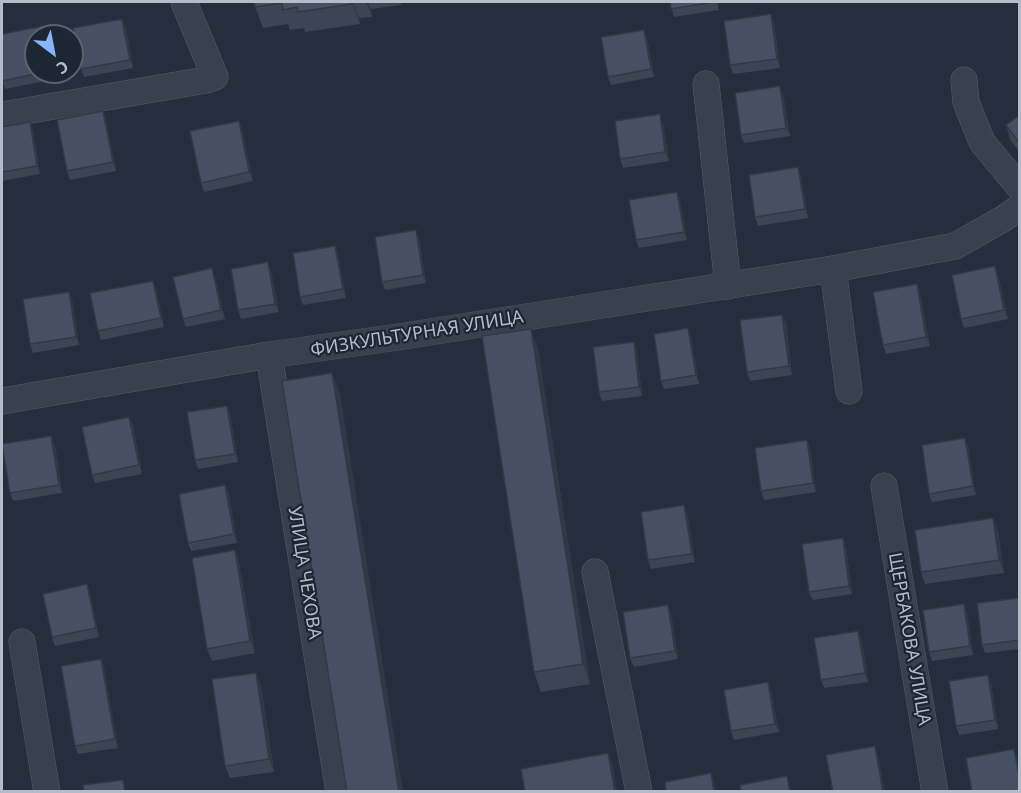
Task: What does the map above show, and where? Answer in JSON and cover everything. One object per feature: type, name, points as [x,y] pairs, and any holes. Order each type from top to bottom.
[{"type":"street","points":[[2,115],[215,77],[184,2]]},
{"type":"street","points":[[964,80],[966,102],[982,142],[1020,188]]},
{"type":"street","points":[[706,84],[728,286]]},
{"type":"street","name":"ФИЗКУЛЬТУРНАЯ УЛИЦА","points":[[2,401],[270,355],[398,338],[833,269],[955,246],[1020,207]]},
{"type":"street","points":[[833,269],[849,391]]},
{"type":"street","name":"УЛИЦА ЧЕХОВА","points":[[270,355],[339,792]]},
{"type":"street","name":"ЩЕРБАКОВА УЛИЦА","points":[[884,486],[935,792]]},
{"type":"street","points":[[595,572],[639,792]]},
{"type":"street","points":[[22,642],[47,792]]},
{"type":"building","points":[[254,2],[352,2],[352,4],[298,12],[297,7],[283,10],[282,3],[255,7]]},
{"type":"building","points":[[670,2],[714,2],[671,9]]},
{"type":"building","points":[[771,14],[777,59],[730,65],[724,21]]},
{"type":"building","points":[[122,19],[130,60],[84,68],[84,26]]},
{"type":"building","points":[[24,30],[24,76],[2,81],[2,34]]},
{"type":"building","points":[[644,30],[651,69],[608,77],[601,37]]},
{"type":"building","points":[[780,86],[786,128],[741,135],[735,93]]},
{"type":"building","points":[[103,111],[113,162],[67,171],[57,120]]},
{"type":"building","points":[[660,114],[665,152],[620,159],[615,121]]},
{"type":"building","points":[[1020,115],[1020,144],[1006,125]]},
{"type":"building","points":[[239,121],[249,172],[201,183],[190,131]]},
{"type":"building","points":[[30,122],[37,166],[2,172],[2,127]]},
{"type":"building","points":[[798,167],[805,209],[755,217],[749,175]]},
{"type":"building","points":[[677,192],[684,232],[636,240],[629,200]]},
{"type":"building","points":[[416,230],[423,275],[382,282],[375,237]]},
{"type":"building","points":[[335,246],[343,289],[300,297],[293,253]]},
{"type":"building","points":[[268,262],[275,304],[238,310],[231,269]]},
{"type":"building","points":[[995,266],[1004,310],[961,319],[952,275]]},
{"type":"building","points":[[212,268],[221,310],[183,319],[173,277]]},
{"type":"building","points":[[153,281],[161,318],[98,331],[90,293]]},
{"type":"building","points":[[917,284],[926,337],[883,345],[873,292]]},
{"type":"building","points":[[69,292],[76,337],[30,344],[23,299]]},
{"type":"building","points":[[782,315],[789,366],[747,372],[740,320]]},
{"type":"building","points":[[688,328],[696,375],[661,381],[654,334]]},
{"type":"building","points":[[531,329],[583,664],[534,672],[482,336]]},
{"type":"building","points":[[634,342],[639,387],[599,392],[593,347]]},
{"type":"building","points":[[332,373],[399,792],[347,792],[282,381]]},
{"type":"building","points":[[227,406],[235,454],[195,460],[187,412]]},
{"type":"building","points":[[129,417],[139,465],[92,475],[82,427]]},
{"type":"building","points":[[51,436],[59,485],[10,493],[2,444]]},
{"type":"building","points":[[965,438],[973,486],[929,494],[922,445]]},
{"type":"building","points":[[807,440],[813,483],[761,491],[755,448]]},
{"type":"building","points":[[225,485],[234,534],[188,543],[179,494]]},
{"type":"building","points":[[684,505],[692,554],[648,560],[641,512]]},
{"type":"building","points":[[993,518],[999,560],[921,572],[915,530]]},
{"type":"building","points":[[843,538],[849,586],[809,592],[802,544]]},
{"type":"building","points":[[235,550],[250,641],[207,649],[192,558]]},
{"type":"building","points":[[87,584],[96,628],[52,637],[43,594]]},
{"type":"building","points":[[1019,598],[1020,640],[982,645],[977,603]]},
{"type":"building","points":[[964,604],[970,646],[929,652],[923,610]]},
{"type":"building","points":[[668,605],[675,651],[630,658],[623,612]]},
{"type":"building","points":[[858,631],[865,673],[821,680],[814,638]]},
{"type":"building","points":[[101,659],[115,739],[75,746],[61,666]]},
{"type":"building","points":[[256,673],[269,759],[225,766],[212,679]]},
{"type":"building","points":[[988,675],[995,720],[956,726],[949,681]]},
{"type":"building","points":[[768,682],[775,724],[731,731],[724,690]]},
{"type":"building","points":[[875,746],[883,792],[833,792],[826,755]]},
{"type":"building","points":[[1014,749],[1020,791],[972,792],[966,758]]},
{"type":"building","points":[[608,753],[615,792],[525,792],[521,769]]},
{"type":"building","points":[[711,773],[714,792],[666,792],[665,782]]},
{"type":"building","points":[[787,776],[790,792],[741,792],[740,785]]},
{"type":"building","points":[[123,780],[125,792],[84,792],[83,785]]}]
